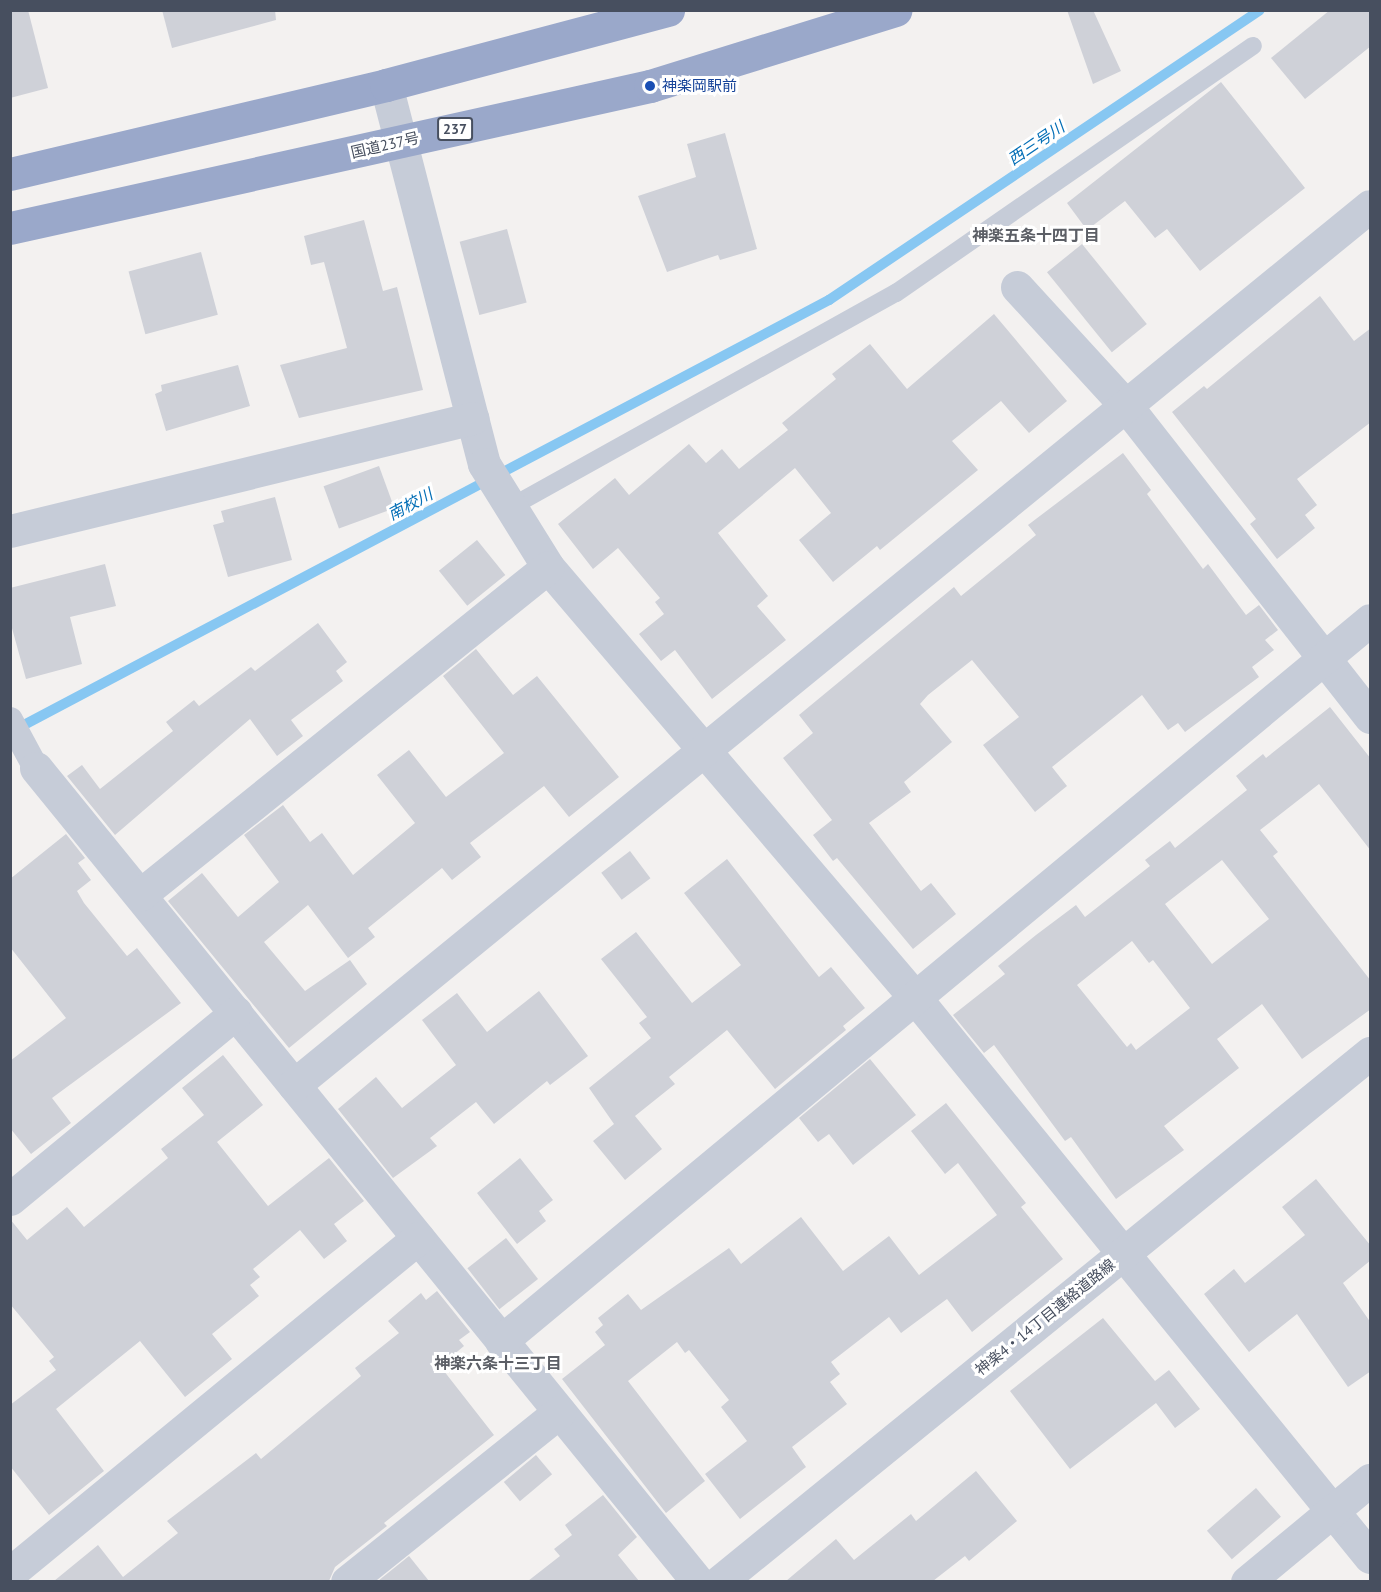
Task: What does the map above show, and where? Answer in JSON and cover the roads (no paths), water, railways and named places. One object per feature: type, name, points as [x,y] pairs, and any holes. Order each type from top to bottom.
[{"type":"highway","points":[[10,174],[386,85],[668,10]]},
{"type":"highway","name":"国道237号","points":[[10,228],[650,86],[895,10]]},
{"type":"street","points":[[386,85],[484,464],[548,567],[917,1000],[1371,1557]]},
{"type":"street","points":[[294,1085],[1371,206]]},
{"type":"street","points":[[1017,287],[1127,407],[1322,659],[1371,717]]},
{"type":"street","points":[[10,531],[472,418]]},
{"type":"street","points":[[140,895],[548,567]]},
{"type":"street","points":[[501,1341],[917,1000],[1371,620]]},
{"type":"street","points":[[10,720],[36,768],[698,1581]]},
{"type":"street","points":[[10,1198],[236,1013]]},
{"type":"street","name":"神楽4・14丁目連絡道路線","points":[[719,1581],[1371,1053]]},
{"type":"street","points":[[10,1574],[418,1238]]},
{"type":"street","points":[[347,1581],[559,1412]]},
{"type":"street","points":[[1247,1581],[1371,1480]]},
{"type":"lane","points":[[506,502],[896,293],[1253,46]]},
{"type":"waterway","name":"南校川","points":[[16,734],[22,726],[829,300],[1260,10]]},
{"type":"place","name":"神楽岡駅前","points":[[650,86]]},
{"type":"district","name":"神楽五条十四丁目","points":[[1036,235]]},
{"type":"district","name":"神楽六条十三丁目","points":[[498,1363]]},
{"type":"water label","name":"西三号川","points":[[1036,143]]}]
